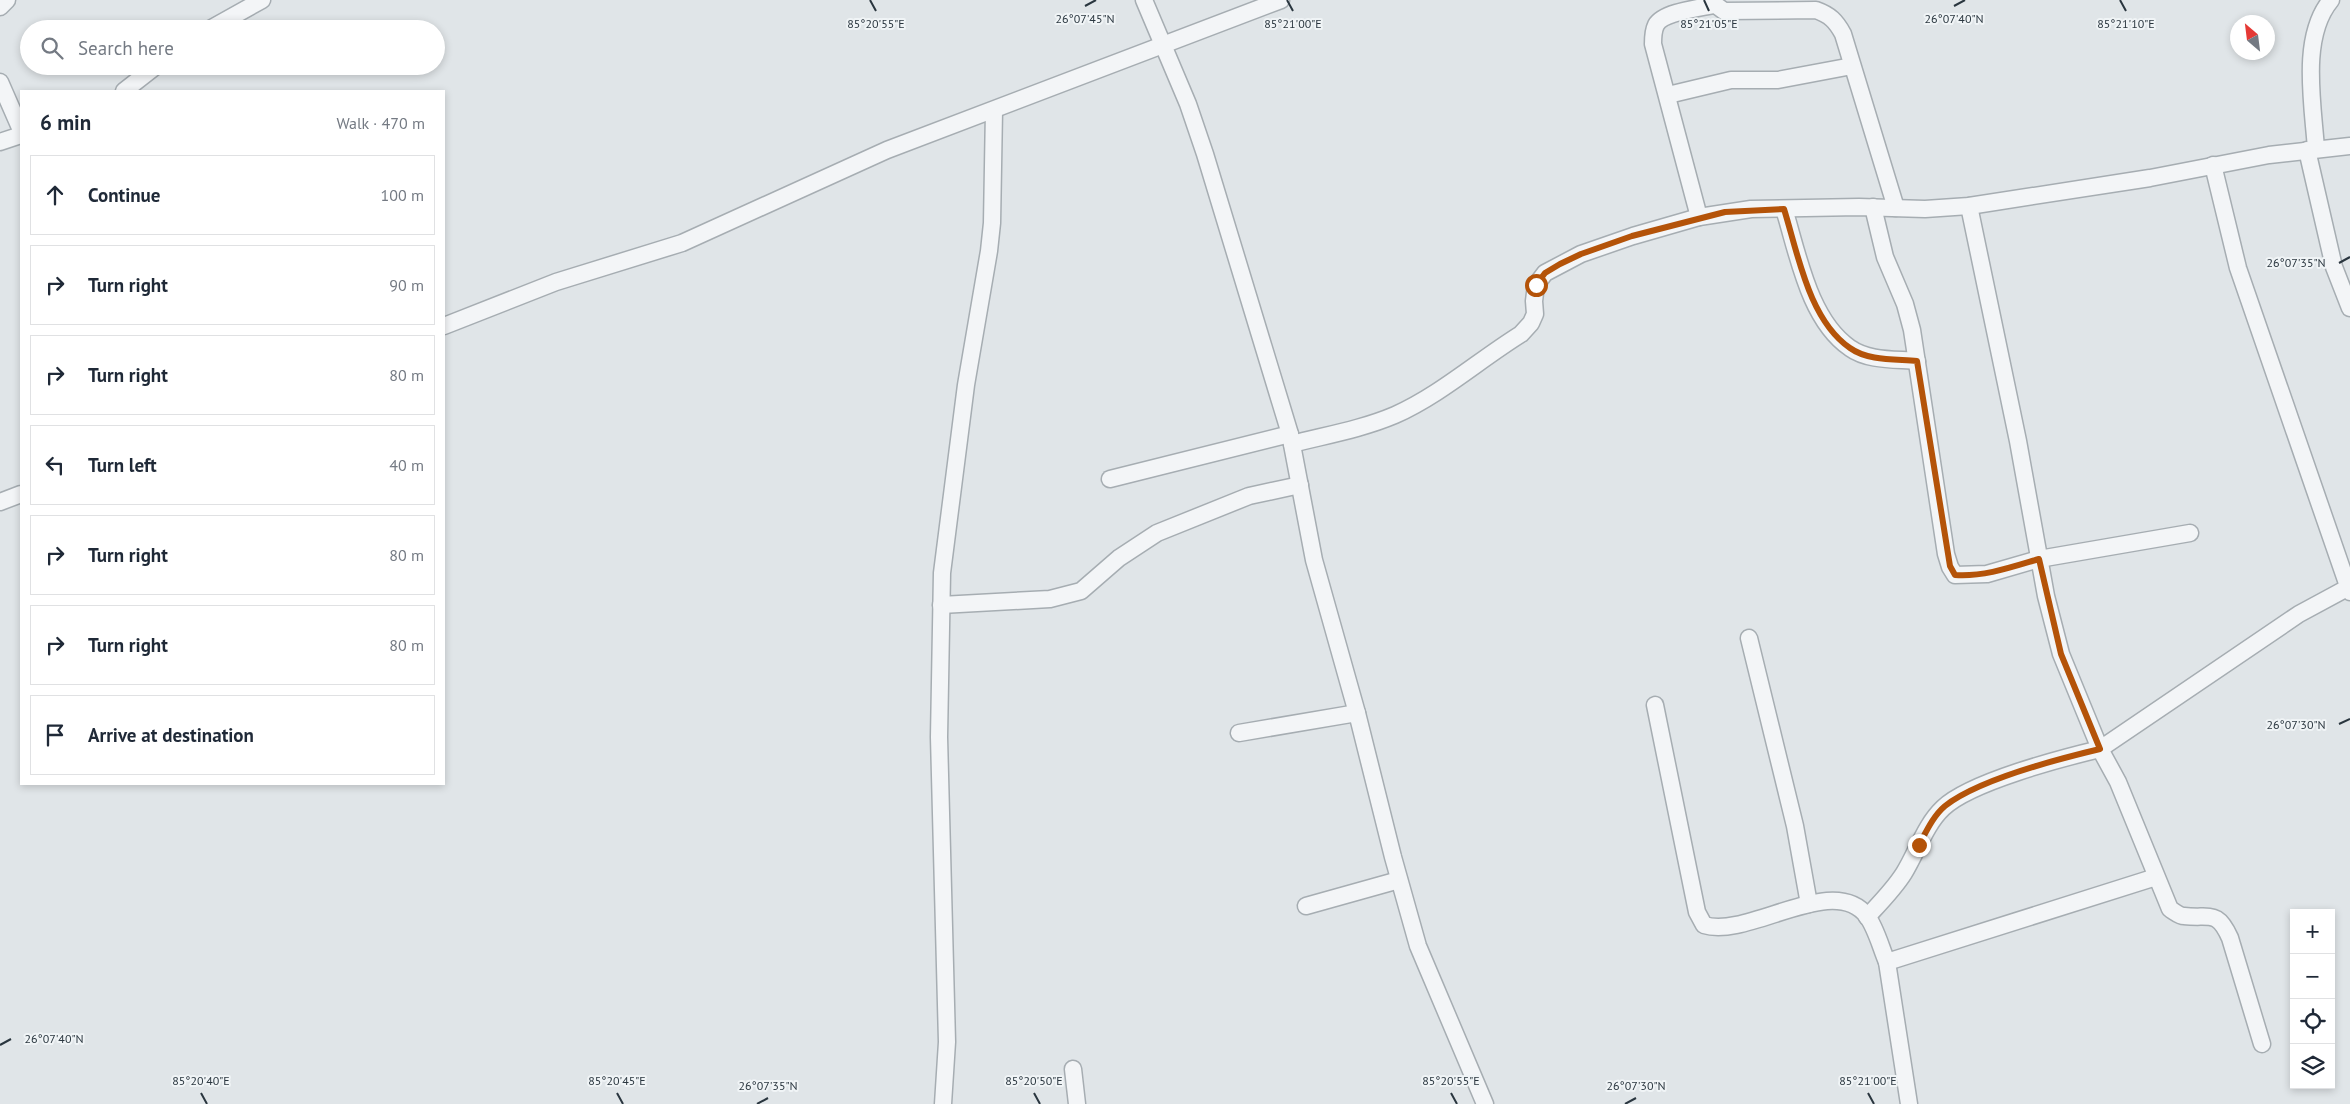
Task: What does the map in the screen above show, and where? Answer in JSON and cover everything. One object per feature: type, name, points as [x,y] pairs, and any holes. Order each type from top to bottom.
[{"type":"street","points":[[0,7],[7,0]]},
{"type":"street","points":[[226,20],[262,0]]},
{"type":"street","points":[[1144,0],[1164,44],[1205,154],[1291,439],[1314,560],[1357,713],[1399,880],[1418,946],[1485,1104]]},
{"type":"street","points":[[445,326],[556,282],[682,243],[888,150],[1164,44],[1261,4],[1281,0]]},
{"type":"street","points":[[2331,0],[2323,9],[2315,29],[2312,46],[2311,150],[2334,267],[2350,308]]},
{"type":"street","points":[[1699,217],[1653,44],[1653,35],[1656,25],[1663,18],[1711,2],[1724,10],[1816,10],[1829,15],[1843,34],[1896,208]]},
{"type":"street","points":[[1668,95],[1731,80],[1778,80],[1852,66]]},
{"type":"street","points":[[125,90],[144,75]]},
{"type":"street","points":[[0,82],[20,128]]},
{"type":"street","points":[[943,1104],[947,1042],[939,737],[942,573],[964,401],[989,251],[992,224],[994,110]]},
{"type":"street","points":[[0,142],[20,135]]},
{"type":"street","points":[[1110,479],[1291,439],[1351,430],[1397,414],[1420,402],[1521,334],[1531,323],[1535,314],[1536,285],[1545,273],[1581,254],[1632,236],[1699,217],[1751,209],[1925,209],[1969,206],[2114,184],[2213,165],[2350,146]]},
{"type":"street","points":[[1867,917],[1896,884],[1929,825],[1944,807],[1964,794],[1991,782],[2062,758],[2100,749],[2299,614],[2350,590],[2238,268],[2213,165]]},
{"type":"street","points":[[1969,206],[2018,441],[2039,559],[2061,654],[2100,749],[2118,782],[2170,908],[2182,917],[2208,915],[2224,924],[2262,1044]]},
{"type":"street","points":[[1873,208],[1885,257],[1905,304],[1912,330],[1950,566],[1955,575],[1987,574],[2039,559],[2190,533]]},
{"type":"street","points":[[1784,209],[1809,290],[1828,326],[1850,349],[1866,355],[1917,361]]},
{"type":"street","points":[[941,605],[1050,599],[1081,591],[1118,558],[1156,533],[1249,496],[1300,484]]},
{"type":"street","points":[[0,502],[20,494]]},
{"type":"street","points":[[1749,638],[1795,826],[1810,904]]},
{"type":"street","points":[[1655,705],[1697,912],[1704,925],[1716,929],[1730,927],[1810,904],[1836,902],[1854,904],[1867,917],[1887,962],[1909,1104]]},
{"type":"street","points":[[1239,733],[1357,713]]},
{"type":"street","points":[[1887,962],[2156,877]]},
{"type":"street","points":[[1306,906],[1399,880]]},
{"type":"street","points":[[1073,1069],[1077,1104]]},
{"type":"route","points":[[1536,285],[1545,273],[1560,264],[1581,254],[1632,236],[1699,217],[1725,212],[1751,209],[1784,209],[1816,307],[1838,338],[1850,349],[1866,355],[1917,361],[1946,554],[1950,566],[1955,575],[1968,576],[1987,574],[2039,559],[2046,596],[2061,654],[2100,749],[2062,758],[1991,782],[1964,794],[1944,807],[1929,825],[1919,845]]}]
